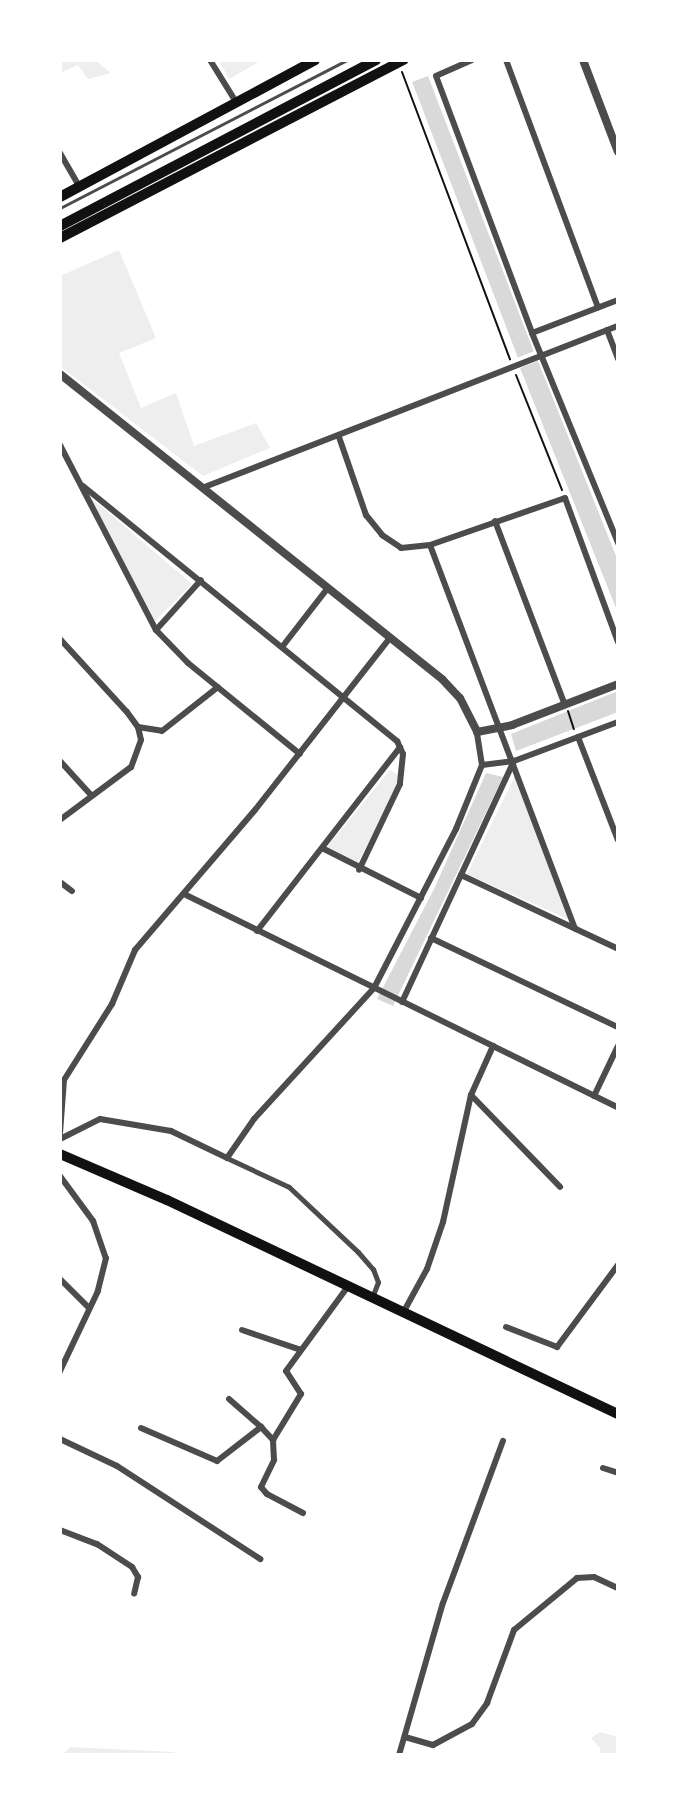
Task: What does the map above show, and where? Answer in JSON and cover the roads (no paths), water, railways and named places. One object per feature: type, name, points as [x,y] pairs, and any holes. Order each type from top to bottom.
[{"type":"main road","points":[[60,197],[315,60]]},
{"type":"main road","points":[[60,226],[376,60]]},
{"type":"main road","points":[[60,238],[401,61]]},
{"type":"main road","points":[[60,1154],[349,1286],[402,1314],[618,1414]]},
{"type":"street","points":[[210,60],[236,102]]},
{"type":"street","points":[[472,60],[436,76],[540,356],[618,543]]},
{"type":"street","points":[[506,60],[598,307]]},
{"type":"street","points":[[583,60],[618,152]]},
{"type":"street","points":[[60,153],[79,186]]},
{"type":"street","points":[[532,333],[618,300]]},
{"type":"street","points":[[202,488],[339,437],[618,326]]},
{"type":"street","points":[[607,330],[618,359]]},
{"type":"street","points":[[60,374],[390,638],[460,698],[477,732],[482,765],[376,989],[254,1119],[227,1158]]},
{"type":"street","points":[[339,437],[356,492],[366,515],[382,535],[408,550],[430,545],[565,498],[618,642]]},
{"type":"street","points":[[60,445],[156,630],[218,687],[300,754]]},
{"type":"street","points":[[83,486],[346,697],[400,747],[400,784],[359,870]]},
{"type":"street","points":[[495,521],[567,707]]},
{"type":"street","points":[[430,545],[514,761],[575,928]]},
{"type":"street","points":[[156,630],[201,580]]},
{"type":"street","points":[[282,647],[327,589]]},
{"type":"street","points":[[60,1132],[64,1080],[112,1004],[135,950],[186,895],[346,697],[390,638]]},
{"type":"street","points":[[60,639],[138,727],[141,740],[131,766],[90,794],[60,820]]},
{"type":"street","points":[[477,732],[501,729],[567,707],[618,684]]},
{"type":"street","points":[[138,727],[162,731],[218,687]]},
{"type":"street","points":[[482,765],[514,761],[618,722]]},
{"type":"street","points":[[578,737],[618,840]]},
{"type":"street","points":[[257,931],[400,747]]},
{"type":"street","points":[[60,761],[90,794]]},
{"type":"street","points":[[400,1001],[514,761]]},
{"type":"street","points":[[322,848],[359,870],[420,898]]},
{"type":"street","points":[[461,875],[618,949]]},
{"type":"street","points":[[60,882],[72,891]]},
{"type":"street","points":[[186,895],[618,1108]]},
{"type":"street","points":[[431,938],[618,1027]]},
{"type":"street","points":[[402,1314],[422,1284],[443,1222],[471,1095],[493,1046]]},
{"type":"street","points":[[594,1096],[618,1046]]},
{"type":"street","points":[[471,1095],[560,1187]]},
{"type":"street","points":[[60,1139],[100,1119],[171,1131],[289,1187],[374,1269],[378,1282],[372,1298]]},
{"type":"street","points":[[60,1176],[87,1210],[105,1251],[102,1281],[60,1371]]},
{"type":"street","points":[[506,1327],[559,1346],[618,1265]]},
{"type":"street","points":[[60,1279],[89,1308]]},
{"type":"street","points":[[273,1440],[301,1394],[286,1371],[349,1286]]},
{"type":"street","points":[[242,1330],[301,1350]]},
{"type":"street","points":[[229,1399],[273,1440],[275,1455],[262,1489],[303,1514]]},
{"type":"street","points":[[141,1428],[217,1461],[261,1427]]},
{"type":"street","points":[[60,1439],[117,1466],[260,1559]]},
{"type":"street","points":[[399,1755],[443,1603],[503,1441]]},
{"type":"street","points":[[603,1468],[618,1473]]},
{"type":"street","points":[[60,1530],[97,1544],[132,1567],[138,1577],[134,1594]]},
{"type":"street","points":[[405,1737],[424,1746],[433,1745],[472,1724],[487,1703],[514,1630],[578,1578],[594,1577],[618,1587]]},
{"type":"lane","points":[[60,208],[347,60]]}]
